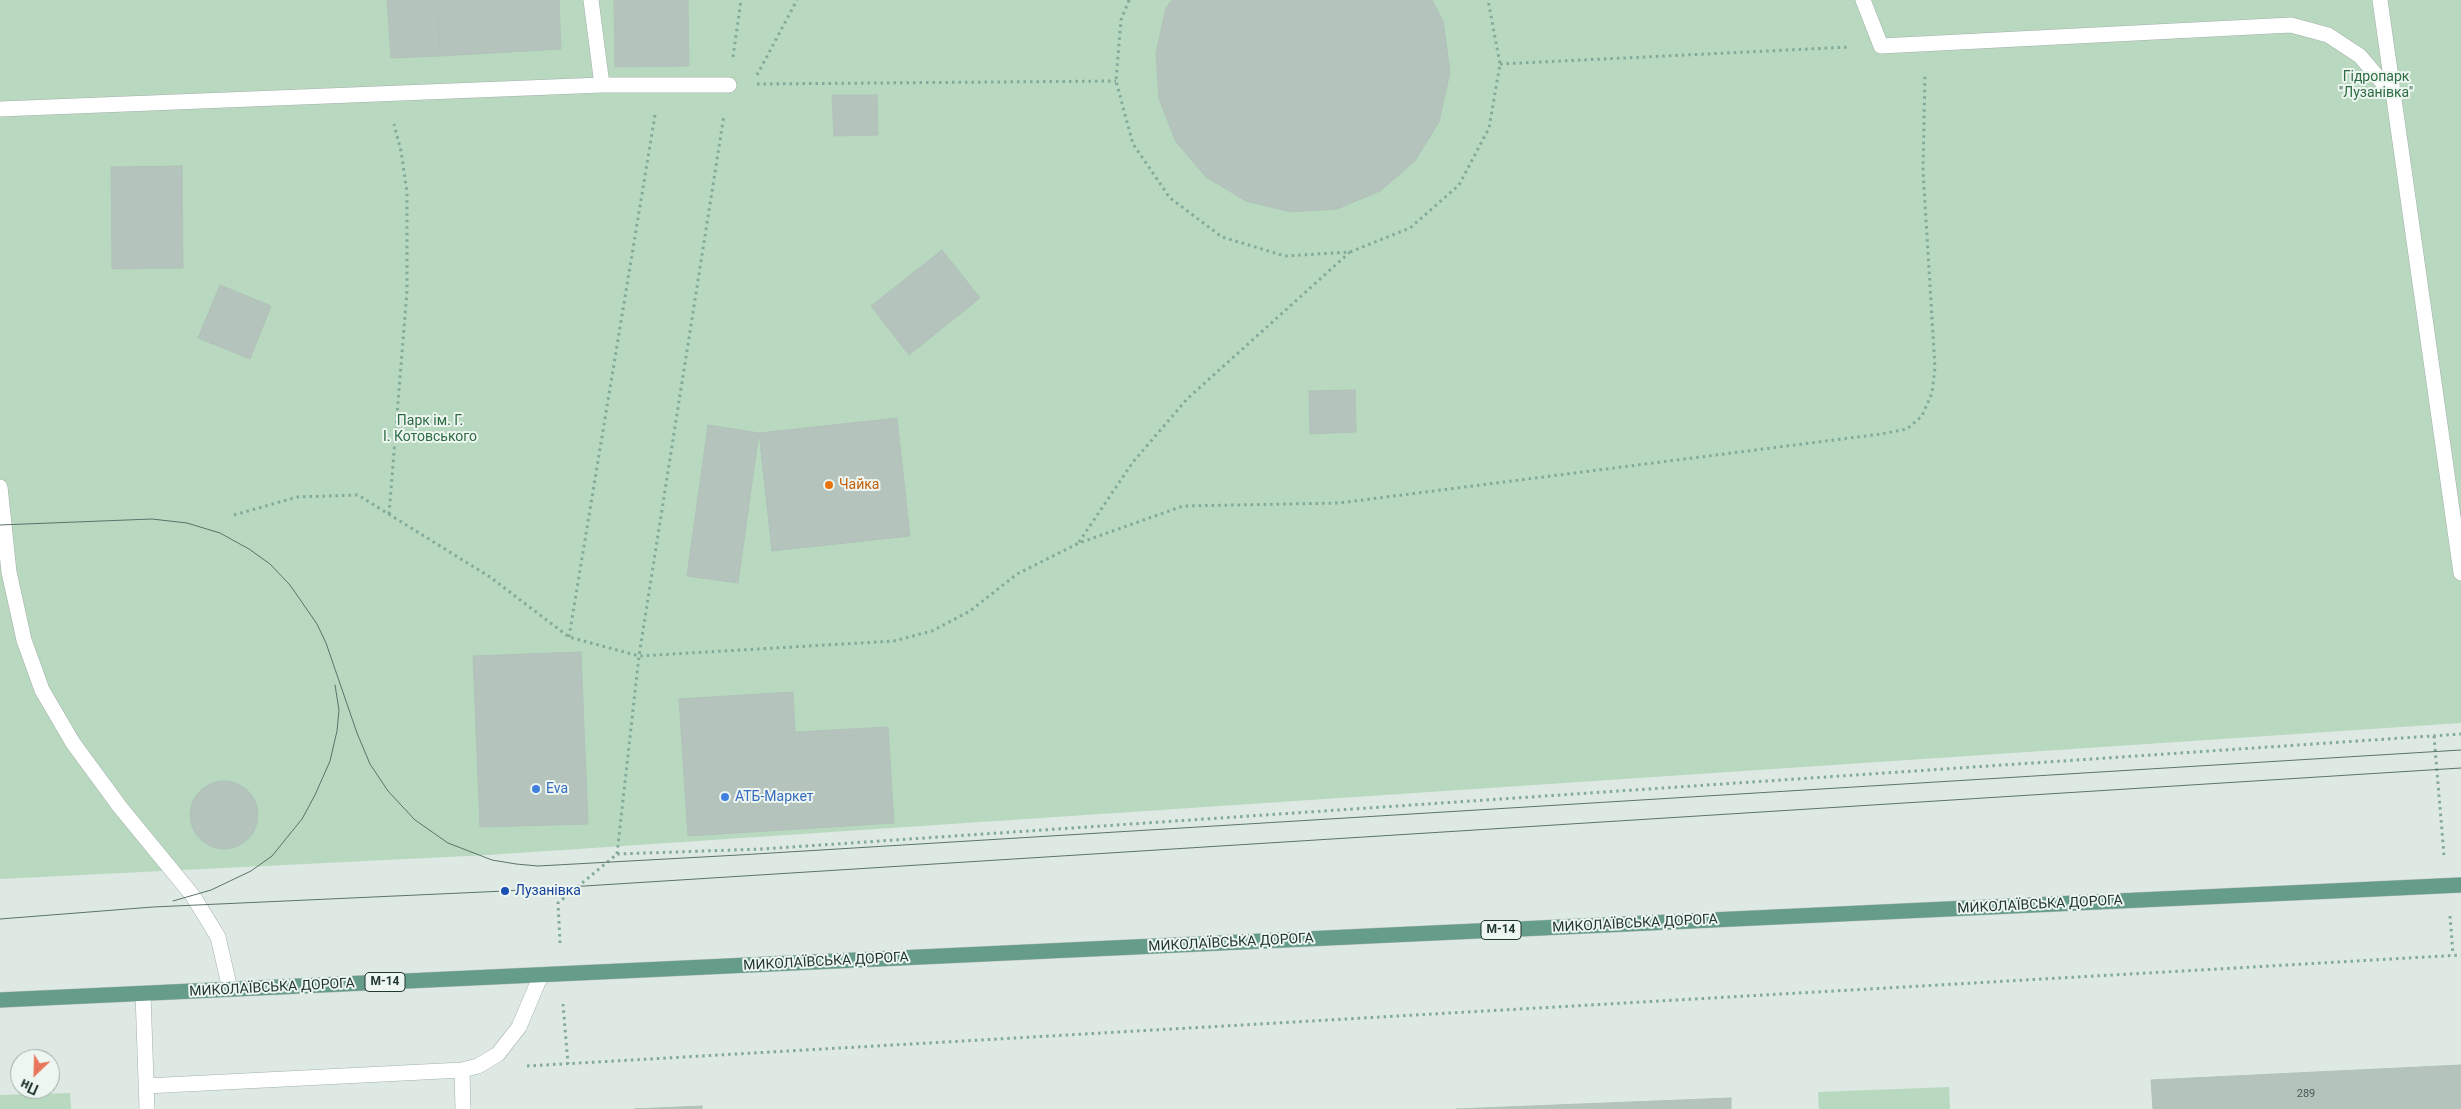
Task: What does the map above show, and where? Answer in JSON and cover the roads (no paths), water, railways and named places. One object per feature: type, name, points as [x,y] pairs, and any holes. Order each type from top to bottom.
[{"type":"main road","name":"МИКОЛАЇВСЬКА ДОРОГА","points":[[0,1000],[2454,885]]},
{"type":"street","points":[[592,0],[602,85]]},
{"type":"street","points":[[1863,0],[1880,46],[2291,26],[2328,36],[2360,56],[2392,94]]},
{"type":"street","points":[[2380,0],[2461,574]]},
{"type":"street","points":[[0,109],[602,85],[729,85]]},
{"type":"street","points":[[0,487],[9,572],[24,640],[42,690],[73,743],[120,807],[193,896],[218,936],[230,989]]},
{"type":"street","points":[[146,1086],[462,1070],[478,1066],[498,1054],[519,1028],[540,975]]},
{"type":"street","points":[[143,994],[147,1109]]},
{"type":"street","points":[[462,1070],[463,1109]]},
{"type":"tram line","points":[[0,525],[152,519],[187,523],[220,533],[249,549],[270,564],[290,585],[317,624],[326,643],[357,733],[370,764],[388,791],[415,820],[448,843],[492,860],[516,864],[538,866],[739,855],[2461,750]]},
{"type":"tram line","points":[[173,901],[211,890],[251,871],[272,856],[302,819],[330,761],[337,731],[339,710],[335,685]]},
{"type":"tram line","points":[[0,919],[153,907],[505,891],[2461,768]]},
{"type":"place","name":"Чайка","points":[[829,485]]},
{"type":"place","name":"Eva","points":[[536,789]]},
{"type":"place","name":"АТБ-Маркет","points":[[725,797]]},
{"type":"place","name":"Лузанівка","points":[[505,891]]},
{"type":"park label","name":"Гідропарк \"Лузанівка\"","points":[[2376,86]]},
{"type":"park label","name":"Парк ім. Г. І. Котовського","points":[[430,430]]}]
